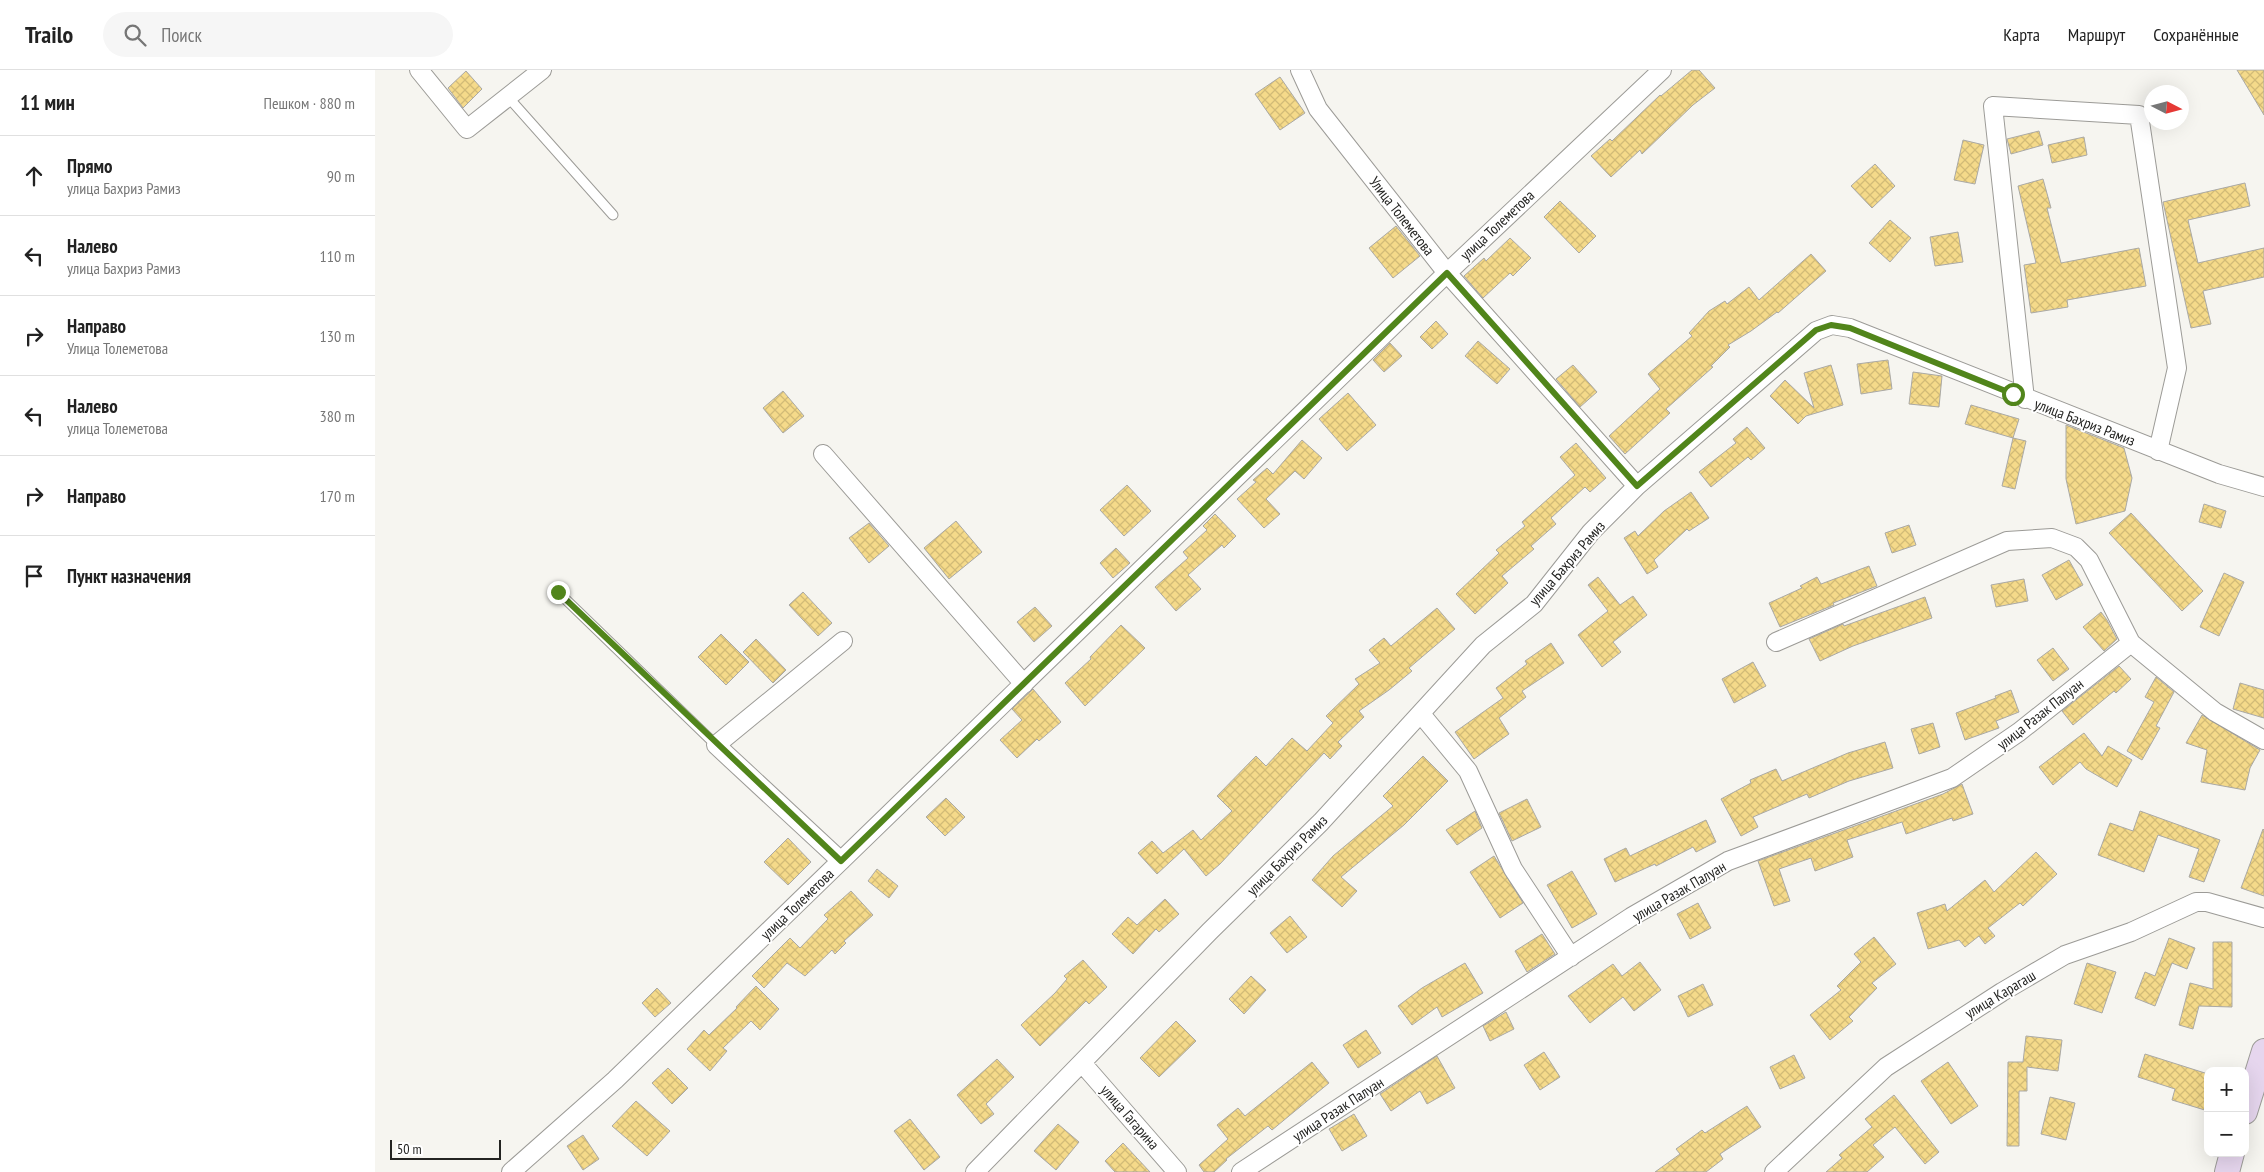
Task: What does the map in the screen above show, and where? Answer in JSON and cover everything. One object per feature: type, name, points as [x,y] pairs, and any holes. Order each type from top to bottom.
[{"type":"main road","points":[[2249,1099],[2264,1051]]},
{"type":"main road","points":[[2227,1172],[2232,1157]]},
{"type":"street","points":[[419,70],[467,129],[542,70]]},
{"type":"street","name":"Улица Толеметова","points":[[1300,70],[1318,109],[1447,273],[1637,486]]},
{"type":"street","name":"улица Толеметова","points":[[511,1172],[615,1080],[1447,273],[1662,70]]},
{"type":"street","points":[[2025,399],[1993,106],[2139,115],[2177,368],[2158,450]]},
{"type":"street","name":"улица Бахриз Рамиз","points":[[975,1172],[1209,931],[1321,822],[1483,645],[1534,604],[1591,532],[1637,486],[1816,330],[1831,325],[1850,328],[2025,399],[2219,474],[2264,487]]},
{"type":"street","points":[[823,454],[1024,684]]},
{"type":"street","points":[[1776,642],[2007,541],[2052,538],[2076,547],[2089,560],[2131,643],[2215,712],[2264,740]]},
{"type":"street","points":[[841,861],[716,745],[843,641]]},
{"type":"street","name":"улица Разак Палуан","points":[[1241,1172],[1631,917],[1728,862],[1952,778],[2019,732],[2131,643]]},
{"type":"street","points":[[1421,714],[1468,771],[1513,869],[1571,957]]},
{"type":"street","name":"улица Карагаш","points":[[1774,1172],[1886,1067],[2001,992],[2065,955],[2131,932],[2196,902],[2207,902],[2264,918]]},
{"type":"street","name":"улица Гагарина","points":[[1082,1063],[1177,1172]]},
{"type":"lane","points":[[508,97],[613,215]]},
{"type":"lane","points":[[558,592],[716,745]]},
{"type":"building","points":[[1692,70],[1699,70],[1715,88],[1693,105],[1642,154],[1640,150],[1611,177],[1591,156],[1610,139],[1612,141],[1660,95]]},
{"type":"building","points":[[2237,70],[2264,70],[2264,115]]},
{"type":"building","points":[[466,71],[482,89],[463,108],[448,88]]},
{"type":"building","points":[[1280,77],[1305,113],[1280,130],[1255,94]]},
{"type":"building","points":[[2039,131],[2043,145],[2011,154],[2007,139]]},
{"type":"building","points":[[2084,137],[2087,155],[2052,163],[2048,145]]},
{"type":"building","points":[[1963,140],[1984,145],[1975,184],[1954,180]]},
{"type":"building","points":[[1875,164],[1895,186],[1872,208],[1851,186]]},
{"type":"building","points":[[2043,179],[2051,208],[2047,208],[2061,263],[2139,248],[2146,286],[2067,300],[2068,307],[2031,313],[2024,265],[2036,263],[2018,186]]},
{"type":"building","points":[[2245,183],[2250,206],[2188,220],[2198,263],[2264,248],[2264,277],[2203,291],[2211,324],[2191,328],[2163,202]]},
{"type":"building","points":[[1560,201],[1596,236],[1579,253],[1544,217]]},
{"type":"building","points":[[1890,220],[1911,238],[1890,262],[1869,243]]},
{"type":"building","points":[[1396,226],[1420,256],[1393,278],[1369,248]]},
{"type":"building","points":[[1958,232],[1963,262],[1935,266],[1930,237]]},
{"type":"building","points":[[1510,238],[1531,258],[1513,276],[1510,273],[1483,298],[1464,276],[1484,258],[1486,261]]},
{"type":"building","points":[[1811,254],[1826,271],[1778,313],[1728,345],[1730,347],[1711,366],[1713,367],[1666,409],[1670,413],[1625,454],[1609,436],[1660,389],[1648,374],[1692,336],[1689,333],[1709,311],[1725,301],[1727,304],[1749,287],[1759,300]]},
{"type":"building","points":[[1436,321],[1448,334],[1432,349],[1420,337]]},
{"type":"building","points":[[1478,341],[1510,369],[1497,384],[1465,356]]},
{"type":"building","points":[[1390,343],[1402,356],[1384,372],[1373,360]]},
{"type":"building","points":[[1888,360],[1892,389],[1861,394],[1857,364]]},
{"type":"building","points":[[1573,365],[1597,392],[1580,407],[1556,379]]},
{"type":"building","points":[[1831,365],[1843,405],[1806,416],[1798,424],[1770,396],[1785,380],[1814,408],[1804,373]]},
{"type":"building","points":[[1913,372],[1942,376],[1939,407],[1909,404]]},
{"type":"building","points":[[783,391],[804,416],[783,433],[763,408]]},
{"type":"building","points":[[1348,393],[1376,425],[1347,451],[1319,419]]},
{"type":"building","points":[[1971,405],[2019,419],[2013,438],[1965,424]]},
{"type":"building","points":[[2066,425],[2124,448],[2132,478],[2125,511],[2076,524],[2066,479]]},
{"type":"building","points":[[1747,427],[1765,448],[1751,460],[1748,457],[1711,487],[1699,472],[1736,443],[1733,439]]},
{"type":"building","points":[[2013,438],[2026,441],[2015,489],[2002,486]]},
{"type":"building","points":[[1302,440],[1322,458],[1304,479],[1295,471],[1266,499],[1280,514],[1264,528],[1237,499],[1256,482],[1253,480],[1267,468],[1273,474]]},
{"type":"building","points":[[1576,443],[1606,478],[1590,492],[1585,487],[1551,518],[1556,524],[1531,546],[1534,549],[1502,576],[1508,583],[1475,614],[1456,594],[1499,553],[1496,550],[1525,526],[1522,522],[1575,475],[1560,457]]},
{"type":"building","points":[[1127,485],[1151,511],[1124,536],[1100,510]]},
{"type":"building","points":[[1691,492],[1709,518],[1689,531],[1687,529],[1654,560],[1658,567],[1647,574],[1624,538],[1635,531],[1638,536],[1664,511]]},
{"type":"building","points":[[2204,504],[2226,511],[2221,528],[2199,522]]},
{"type":"building","points":[[2131,513],[2203,591],[2182,611],[2109,533]]},
{"type":"building","points":[[1215,514],[1236,536],[1224,548],[1222,545],[1188,575],[1201,589],[1176,611],[1155,587],[1188,558],[1183,552],[1207,530],[1203,526]]},
{"type":"building","points":[[956,521],[982,552],[949,579],[924,548]]},
{"type":"building","points":[[869,523],[889,546],[869,563],[849,538]]},
{"type":"building","points":[[1909,525],[1916,545],[1892,553],[1885,533]]},
{"type":"building","points":[[1116,548],[1130,563],[1113,578],[1100,563]]},
{"type":"building","points":[[2069,560],[2083,585],[2056,600],[2042,575]]},
{"type":"building","points":[[1869,566],[1877,586],[1780,627],[1769,603],[1802,588],[1800,586],[1817,577],[1821,584]]},
{"type":"building","points":[[2224,573],[2244,582],[2219,636],[2200,627]]},
{"type":"building","points":[[1598,577],[1620,605],[1633,596],[1647,615],[1613,642],[1621,652],[1602,667],[1578,635],[1608,611],[1588,585]]},
{"type":"building","points":[[2024,579],[2028,601],[1996,607],[1991,585]]},
{"type":"building","points":[[803,592],[832,623],[818,636],[789,605]]},
{"type":"building","points":[[1925,597],[1932,618],[1853,646],[1820,661],[1809,639],[1843,624],[1844,626]]},
{"type":"building","points":[[1035,607],[1052,626],[1034,642],[1017,622]]},
{"type":"building","points":[[1437,608],[1455,629],[1409,668],[1412,671],[1359,711],[1364,717],[1338,742],[1342,746],[1330,759],[1324,753],[1220,864],[1206,876],[1184,849],[1157,874],[1138,853],[1152,841],[1163,853],[1193,830],[1201,840],[1232,811],[1217,796],[1256,756],[1266,766],[1292,738],[1307,751],[1333,723],[1326,716],[1359,684],[1355,679],[1380,663],[1369,650],[1384,638],[1391,646]]},
{"type":"building","points":[[2101,612],[2117,639],[2104,651],[2083,627]]},
{"type":"building","points":[[1121,625],[1145,648],[1085,706],[1065,683],[1091,659],[1090,657]]},
{"type":"building","points":[[721,634],[749,662],[726,685],[698,657]]},
{"type":"building","points":[[756,639],[786,670],[773,683],[743,652]]},
{"type":"building","points":[[1551,643],[1564,663],[1522,691],[1526,697],[1499,718],[1509,734],[1474,759],[1455,732],[1503,698],[1496,688],[1527,664],[1525,661]]},
{"type":"building","points":[[2053,648],[2069,669],[2053,681],[2037,660]]},
{"type":"building","points":[[1753,662],[1766,686],[1734,703],[1722,679]]},
{"type":"building","points":[[2119,666],[2131,679],[2116,693],[2114,691],[2073,725],[2062,711]]},
{"type":"building","points":[[2156,677],[2174,692],[2156,726],[2160,728],[2142,760],[2127,751],[2154,702],[2145,697]]},
{"type":"building","points":[[2240,683],[2264,690],[2264,718],[2233,709]]},
{"type":"building","points":[[1033,689],[1061,722],[1039,741],[1037,739],[1017,758],[1000,740],[1022,720],[1012,709]]},
{"type":"building","points":[[2011,690],[2019,712],[1996,721],[1999,728],[1965,740],[1956,713],[1996,698],[1995,696]]},
{"type":"building","points":[[2202,715],[2260,750],[2250,768],[2245,790],[2201,782],[2207,750],[2186,743]]},
{"type":"building","points":[[1933,723],[1940,747],[1919,754],[1911,729]]},
{"type":"building","points":[[2084,733],[2102,756],[2108,746],[2132,760],[2117,787],[2086,769],[2080,762],[2053,785],[2039,767]]},
{"type":"building","points":[[1885,742],[1893,768],[1849,781],[1809,798],[1807,794],[1753,817],[1758,827],[1741,836],[1721,799],[1751,783],[1750,780],[1776,769],[1782,781],[1848,753]]},
{"type":"building","points":[[1423,756],[1448,781],[1404,825],[1341,877],[1357,891],[1342,907],[1312,880],[1333,856],[1393,806],[1383,796]]},
{"type":"building","points":[[1962,784],[1973,814],[1953,821],[1952,818],[1906,834],[1902,822],[1847,840],[1853,857],[1815,871],[1811,858],[1779,869],[1790,901],[1774,906],[1758,861],[1943,794]]},
{"type":"building","points":[[946,798],[965,817],[945,836],[926,817]]},
{"type":"building","points":[[1527,799],[1541,827],[1512,841],[1499,813]]},
{"type":"building","points":[[1475,811],[1482,828],[1457,845],[1446,830]]},
{"type":"building","points":[[2140,811],[2220,840],[2204,882],[2189,877],[2199,849],[2158,835],[2144,872],[2098,855],[2110,823],[2133,831]]},
{"type":"building","points":[[1706,820],[1716,842],[1696,852],[1693,847],[1656,866],[1655,864],[1615,882],[1604,859],[1626,848],[1630,856]]},
{"type":"building","points":[[2264,830],[2264,896],[2241,888]]},
{"type":"building","points":[[788,838],[811,862],[788,885],[764,862]]},
{"type":"building","points":[[2036,852],[2057,874],[2023,906],[2020,903],[1988,928],[1995,936],[1985,944],[1979,936],[1965,947],[1959,940],[1928,949],[1917,913],[1945,904],[1947,911],[1985,880],[1994,892]]},
{"type":"building","points":[[1494,856],[1523,903],[1500,918],[1470,872]]},
{"type":"building","points":[[877,869],[898,886],[889,898],[868,881]]},
{"type":"building","points":[[1572,871],[1597,914],[1572,928],[1547,885]]},
{"type":"building","points":[[851,891],[873,915],[844,941],[846,943],[835,954],[832,950],[805,976],[787,963],[764,988],[752,976],[790,938],[800,948],[828,919],[824,915]]},
{"type":"building","points":[[1165,899],[1179,914],[1159,932],[1156,929],[1133,954],[1112,934],[1128,917],[1137,925]]},
{"type":"building","points":[[1698,903],[1711,928],[1690,939],[1677,914]]},
{"type":"building","points":[[1290,916],[1307,937],[1287,953],[1270,933]]},
{"type":"building","points":[[1542,934],[1555,954],[1527,972],[1515,951]]},
{"type":"building","points":[[1874,937],[1896,964],[1872,983],[1877,988],[1849,1017],[1853,1021],[1830,1040],[1810,1015],[1841,990],[1837,986],[1861,962],[1854,954]]},
{"type":"building","points":[[2169,938],[2195,948],[2187,969],[2172,963],[2155,1006],[2135,998],[2145,972],[2155,976]]},
{"type":"building","points":[[2213,942],[2232,942],[2232,1007],[2199,1006],[2193,1029],[2179,1025],[2190,983],[2213,989]]},
{"type":"building","points":[[1083,960],[1107,987],[1089,1004],[1086,1001],[1040,1046],[1021,1025],[1055,993],[1067,979],[1064,976]]},
{"type":"building","points":[[1640,962],[1661,990],[1634,1011],[1623,997],[1590,1023],[1568,996],[1613,964],[1622,976]]},
{"type":"building","points":[[1465,963],[1483,993],[1442,1017],[1437,1007],[1412,1025],[1398,1006],[1422,988]]},
{"type":"building","points":[[2087,963],[2116,972],[2102,1013],[2074,1004]]},
{"type":"building","points":[[1251,976],[1266,990],[1244,1014],[1229,999]]},
{"type":"building","points":[[1703,984],[1713,1005],[1688,1017],[1678,996]]},
{"type":"building","points":[[756,986],[779,1009],[760,1030],[751,1021],[723,1048],[727,1051],[710,1071],[687,1049],[704,1030],[709,1035],[737,1008]]},
{"type":"building","points":[[657,988],[671,1003],[655,1017],[642,1003]]},
{"type":"building","points":[[1506,1012],[1514,1029],[1490,1041],[1483,1026]]},
{"type":"building","points":[[1176,1021],[1196,1041],[1159,1077],[1140,1058]]},
{"type":"building","points":[[1366,1030],[1381,1053],[1358,1068],[1343,1045]]},
{"type":"building","points":[[2026,1036],[2062,1040],[2058,1071],[2027,1067],[2027,1091],[2019,1091],[2019,1146],[2007,1146],[2008,1062],[2023,1062]]},
{"type":"building","points":[[1544,1052],[1560,1077],[1540,1090],[1524,1065]]},
{"type":"building","points":[[2145,1054],[2204,1073],[2204,1110],[2172,1100],[2175,1089],[2138,1077]]},
{"type":"building","points":[[1794,1055],[1805,1078],[1780,1089],[1770,1067]]},
{"type":"building","points":[[1437,1056],[1455,1088],[1427,1104],[1420,1091],[1391,1111],[1380,1094]]},
{"type":"building","points":[[997,1059],[1014,1077],[986,1104],[994,1114],[981,1124],[957,1095]]},
{"type":"building","points":[[1312,1062],[1329,1083],[1272,1130],[1268,1126],[1226,1159],[1214,1172],[1204,1172],[1199,1165],[1228,1139],[1217,1125],[1238,1108],[1245,1116]]},
{"type":"building","points":[[1948,1062],[1978,1106],[1951,1124],[1921,1081]]},
{"type":"building","points":[[668,1068],[688,1088],[672,1104],[652,1083]]},
{"type":"building","points":[[1894,1095],[1939,1152],[1925,1164],[1895,1127],[1873,1145],[1884,1157],[1867,1172],[1826,1172],[1842,1158],[1839,1155],[1872,1127],[1865,1119]]},
{"type":"building","points":[[2050,1097],[2075,1103],[2066,1140],[2041,1134]]},
{"type":"building","points":[[636,1101],[670,1131],[647,1156],[612,1126]]},
{"type":"building","points":[[1747,1106],[1761,1127],[1720,1154],[1723,1159],[1706,1172],[1655,1172],[1680,1154],[1676,1149],[1702,1130],[1705,1133]]},
{"type":"building","points":[[1354,1114],[1367,1136],[1342,1151],[1329,1129]]},
{"type":"building","points":[[910,1119],[940,1157],[924,1170],[894,1131]]},
{"type":"building","points":[[1058,1124],[1079,1142],[1056,1170],[1034,1151]]},
{"type":"building","points":[[583,1135],[599,1159],[583,1170],[567,1146]]},
{"type":"building","points":[[1123,1143],[1150,1172],[1115,1172],[1105,1161]]},
{"type":"route","points":[[558,592],[716,745],[841,861],[1447,273],[1637,486],[1816,330],[1831,325],[1850,328],[2013,394]]}]
